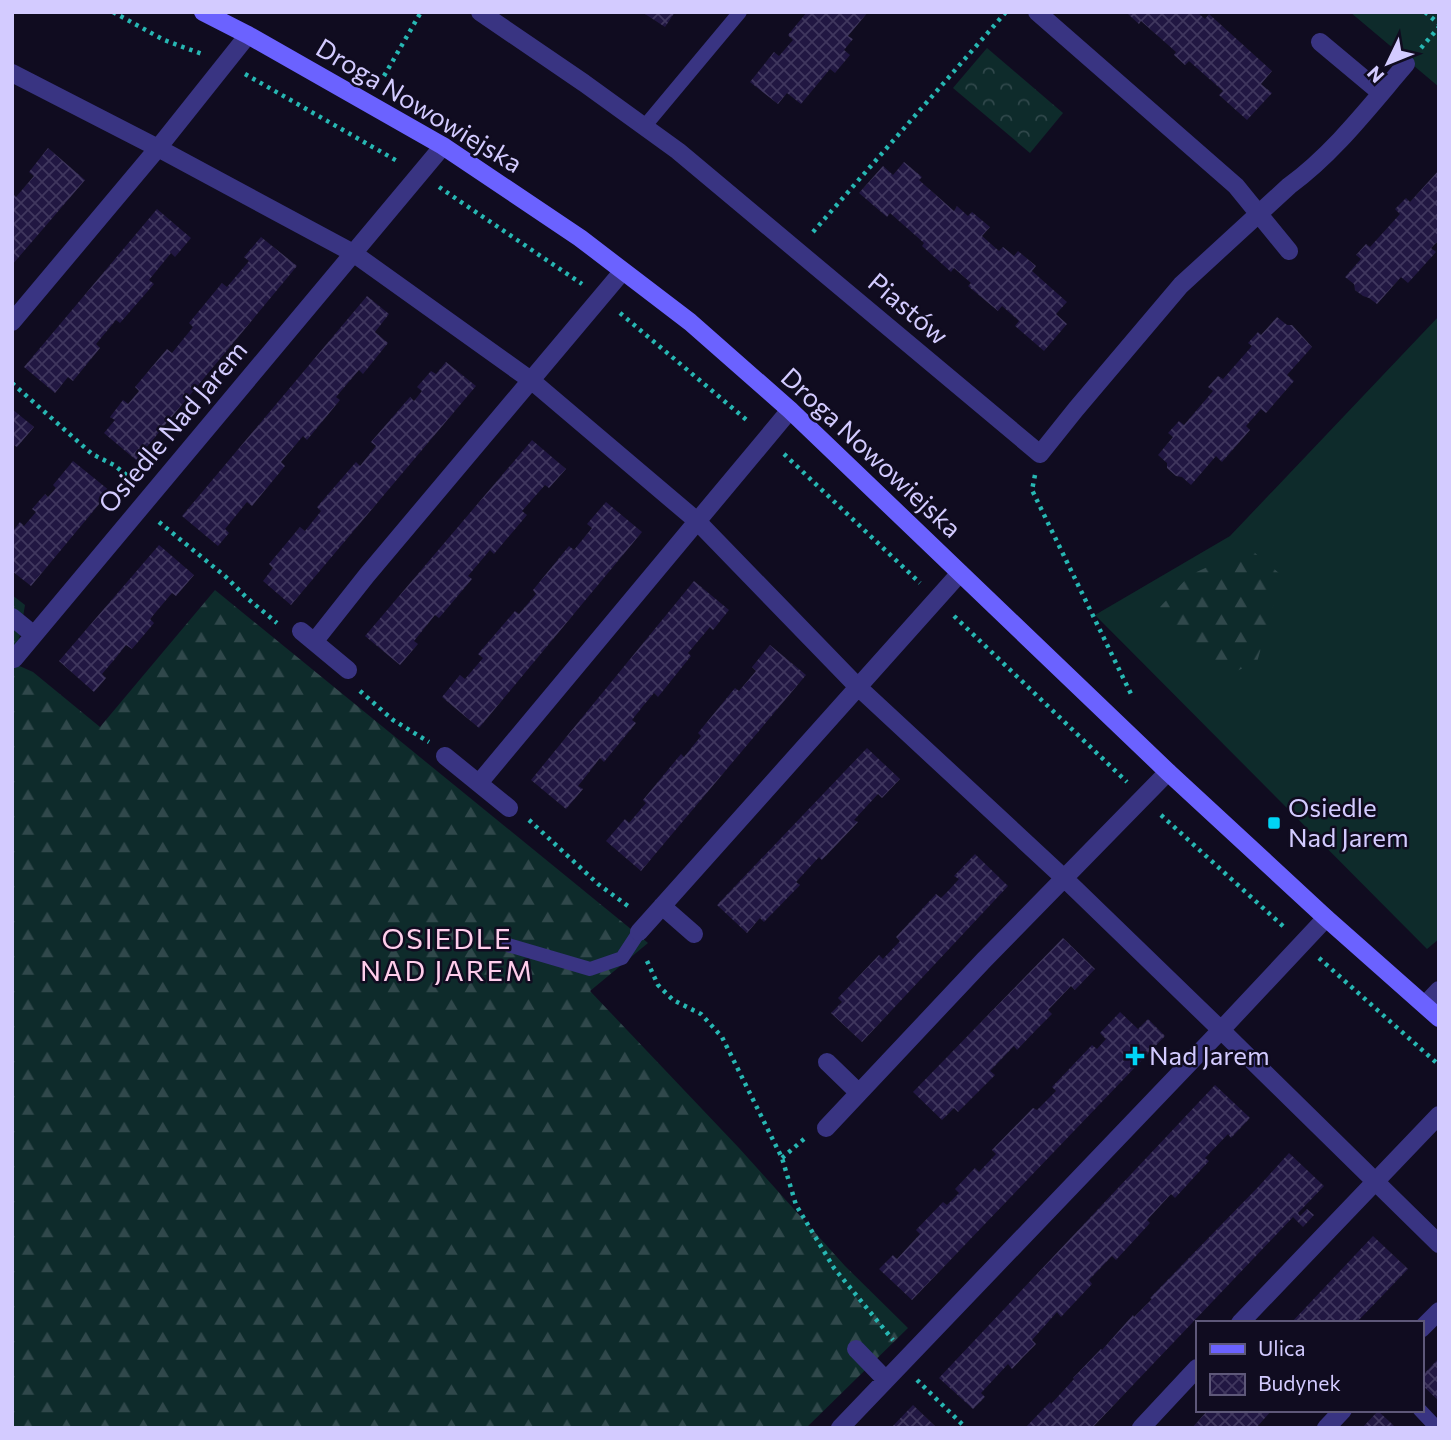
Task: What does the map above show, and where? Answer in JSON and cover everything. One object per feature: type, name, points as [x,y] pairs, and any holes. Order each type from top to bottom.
[{"type":"street","name":"Droga Nowowiejska","points":[[203,12],[443,146],[580,239],[690,322],[790,410],[1168,772],[1439,1018]]},
{"type":"street","name":"Piastów","points":[[480,12],[678,151],[1040,454]]},
{"type":"street","points":[[1037,12],[1236,186],[1289,251]]},
{"type":"street","points":[[12,322],[158,148],[248,35]]},
{"type":"street","points":[[1320,42],[1381,93]]},
{"type":"street","points":[[1040,454],[1181,285],[1325,156],[1406,64]]},
{"type":"street","points":[[12,74],[158,148],[353,253],[532,381],[698,521],[857,686],[1064,878],[1439,1244]]},
{"type":"street","name":"Osiedle Nad Jarem","points":[[14,659],[443,146]]},
{"type":"street","points":[[348,670],[308,637],[367,575],[622,272]]},
{"type":"street","points":[[479,783],[790,410]]},
{"type":"street","points":[[644,927],[960,573]]},
{"type":"street","points":[[12,617],[34,635]]},
{"type":"street","points":[[445,756],[509,808]]},
{"type":"street","points":[[826,1128],[1168,772]]},
{"type":"street","points":[[662,906],[694,934]]},
{"type":"street","points":[[840,1428],[1326,918]]},
{"type":"street","points":[[1424,1005],[1439,990]]},
{"type":"street","points":[[827,1062],[859,1093]]},
{"type":"street","points":[[1242,1321],[1439,1115]]},
{"type":"street","points":[[1423,1327],[1439,1311]]},
{"type":"street","points":[[856,1349],[885,1379]]},
{"type":"street","points":[[1141,1428],[1196,1369]]},
{"type":"street","points":[[1326,1428],[1341,1412]]},
{"type":"lane","points":[[644,127],[740,12]]},
{"type":"lane","points":[[508,945],[590,970],[622,958],[644,927]]},
{"type":"lane","points":[[1422,1412],[1437,1428]]},
{"type":"path","points":[[113,12],[164,40],[225,63],[419,173],[601,297],[767,438],[1143,798],[1439,1065]]},
{"type":"path","points":[[384,76],[421,12]]},
{"type":"path","points":[[797,250],[1006,12]]},
{"type":"path","points":[[1425,12],[1439,24]]},
{"type":"path","points":[[12,383],[92,454],[114,465],[146,501],[247,598],[281,626],[308,637]]},
{"type":"path","points":[[1040,454],[1032,490],[1131,694]]},
{"type":"path","points":[[348,670],[346,678],[365,697],[393,720],[423,737],[445,756]]},
{"type":"path","points":[[509,808],[529,820],[644,927],[646,960],[658,985],[673,1000],[701,1014],[722,1037],[782,1158],[796,1205],[834,1268],[901,1350],[910,1373],[966,1428]]},
{"type":"green space","points":[[1350,12],[1439,12],[1439,87]]},
{"type":"green space","points":[[987,48],[1063,113],[1030,153],[953,88]]},
{"type":"green space","points":[[1439,316],[1439,939],[1427,949],[1095,615],[1230,536]]},
{"type":"green space","points":[[1249,548],[1280,574],[1257,662],[1223,677],[1185,645],[1160,607],[1190,575]]},
{"type":"green space","points":[[215,590],[648,943],[590,991],[739,1148],[845,1266],[908,1328],[806,1428],[12,1428],[12,595],[25,605],[15,664],[33,672],[100,727]]},
{"type":"building","points":[[642,12],[675,12],[665,27]]},
{"type":"building","points":[[807,12],[868,12],[848,36],[853,39],[844,50],[850,55],[835,73],[830,69],[801,104],[787,93],[778,104],[750,82],[774,52],[779,56],[793,40],[788,35]]},
{"type":"building","points":[[1197,12],[1205,19],[1209,14],[1272,71],[1261,84],[1272,93],[1247,120],[1219,95],[1223,91],[1189,61],[1185,65],[1174,55],[1176,52],[1141,21],[1139,24],[1128,14]]},
{"type":"building","points":[[48,148],[85,180],[12,265],[12,193],[16,197],[34,176],[29,172]]},
{"type":"building","points":[[904,162],[922,177],[919,180],[954,211],[957,206],[968,216],[972,212],[990,227],[982,236],[999,251],[1003,247],[1014,256],[1018,251],[1036,266],[1032,271],[1067,302],[1056,314],[1067,324],[1044,351],[1015,326],[1019,321],[1002,306],[998,311],[968,286],[971,283],[954,268],[951,272],[922,246],[924,243],[890,213],[887,217],[859,193],[883,166],[893,175]]},
{"type":"building","points":[[1439,170],[1439,240],[1431,248],[1436,252],[1408,283],[1401,277],[1377,304],[1355,290],[1354,284],[1345,277],[1361,259],[1356,255],[1366,244],[1370,247],[1400,214],[1395,209],[1406,198],[1410,202]]},
{"type":"building","points":[[157,209],[191,238],[175,257],[171,253],[149,280],[154,284],[120,323],[116,320],[96,344],[100,348],[73,381],[68,377],[55,393],[24,367]]},
{"type":"building","points":[[261,237],[297,266],[136,460],[104,433],[115,420],[110,417],[123,400],[128,404],[139,391],[135,387],[167,349],[172,353],[193,327],[189,323],[222,283],[227,287],[249,261],[244,257]]},
{"type":"building","points":[[367,296],[389,314],[375,332],[388,343],[363,374],[359,370],[336,397],[340,400],[307,440],[303,436],[281,462],[285,466],[252,506],[247,502],[225,529],[229,533],[218,546],[182,516]]},
{"type":"building","points":[[1277,317],[1287,325],[1292,325],[1312,347],[1287,375],[1294,381],[1266,413],[1261,409],[1246,426],[1250,430],[1222,462],[1216,456],[1191,485],[1167,468],[1167,463],[1158,455],[1173,437],[1168,433],[1179,421],[1184,425],[1213,391],[1208,387],[1218,376],[1223,379],[1252,346],[1248,343],[1258,332],[1261,335]]},
{"type":"building","points":[[446,362],[476,386],[291,605],[263,581],[273,568],[269,564],[300,527],[305,531],[321,511],[317,507],[356,462],[360,466],[376,446],[371,442],[410,397],[414,401],[422,391],[417,387],[431,371],[436,374]]},
{"type":"building","points":[[12,409],[34,427],[17,447],[12,444]]},
{"type":"building","points":[[532,440],[566,469],[549,488],[545,485],[522,511],[527,515],[494,554],[490,550],[468,576],[472,579],[439,618],[435,615],[414,641],[418,644],[400,665],[365,636]]},
{"type":"building","points":[[73,461],[110,491],[31,586],[12,571],[12,532],[20,522],[24,526],[36,512],[32,509],[45,494],[48,497],[56,488],[53,485]]},
{"type":"building","points":[[606,502],[642,532],[479,728],[442,697],[460,675],[465,679],[483,658],[478,654],[515,611],[519,614],[536,594],[533,590],[569,546],[574,550],[592,528],[587,524]]},
{"type":"building","points":[[159,545],[194,575],[176,596],[172,593],[150,619],[154,623],[132,649],[126,645],[102,674],[106,678],[94,692],[59,661]]},
{"type":"building","points":[[694,581],[729,610],[713,630],[710,627],[688,653],[691,656],[658,697],[654,693],[643,706],[632,720],[636,723],[604,762],[600,758],[578,786],[583,789],[566,809],[531,780]]},
{"type":"building","points":[[770,645],[806,675],[641,871],[606,841],[625,819],[629,823],[646,803],[643,800],[681,754],[684,757],[701,736],[698,733],[735,688],[739,691],[756,671],[752,667]]},
{"type":"building","points":[[867,748],[900,779],[882,798],[878,794],[854,820],[858,822],[822,860],[819,857],[796,882],[800,885],[764,922],[760,918],[747,933],[717,905]]},
{"type":"building","points":[[975,854],[1008,886],[862,1042],[831,1013],[842,1002],[838,998],[879,955],[883,959],[900,941],[896,937],[936,894],[941,898],[949,890],[959,879],[954,876]]},
{"type":"building","points":[[1063,938],[1095,969],[1075,990],[1071,986],[1048,1010],[1052,1014],[1017,1050],[1014,1046],[990,1071],[995,1075],[958,1112],[954,1108],[942,1120],[913,1092]]},
{"type":"building","points":[[1120,1012],[1138,1029],[1148,1019],[1165,1036],[912,1300],[879,1269],[893,1255],[897,1259],[920,1234],[916,1230],[943,1202],[947,1205],[959,1193],[955,1189],[975,1168],[979,1172],[996,1154],[992,1150],[1033,1108],[1037,1110],[1056,1091],[1052,1087],[1092,1045],[1097,1049],[1106,1039],[1100,1033]]},
{"type":"building","points":[[1215,1085],[1250,1118],[1231,1138],[1228,1134],[1205,1158],[1209,1161],[1175,1198],[1171,1194],[1147,1220],[1150,1223],[1116,1260],[1112,1256],[1089,1280],[1092,1284],[1061,1317],[1057,1312],[1032,1340],[1036,1344],[1012,1369],[1008,1364],[981,1393],[985,1397],[973,1409],[939,1378]]},
{"type":"building","points":[[1289,1153],[1324,1186],[1298,1213],[1300,1216],[1307,1209],[1314,1215],[1303,1227],[1293,1217],[1092,1428],[1025,1428],[1050,1402],[1051,1404],[1133,1315],[1134,1317],[1152,1299],[1150,1298]]},
{"type":"building","points":[[1373,1236],[1408,1269],[1358,1321],[1293,1321]]},
{"type":"building","points":[[1439,1358],[1439,1401],[1423,1386],[1423,1375]]},
{"type":"building","points":[[913,1405],[937,1428],[891,1428]]},
{"type":"building","points":[[1206,1412],[1270,1412],[1256,1428],[1192,1428]]},
{"type":"building","points":[[1379,1412],[1396,1428],[1362,1428]]},
{"type":"place","name":"Osiedle Nad Jarem","points":[[1274,823]]},
{"type":"place","name":"Nad Jarem","points":[[1135,1056]]},
{"type":"district","name":"OSIEDLE NAD JAREM","points":[[447,955]]}]
